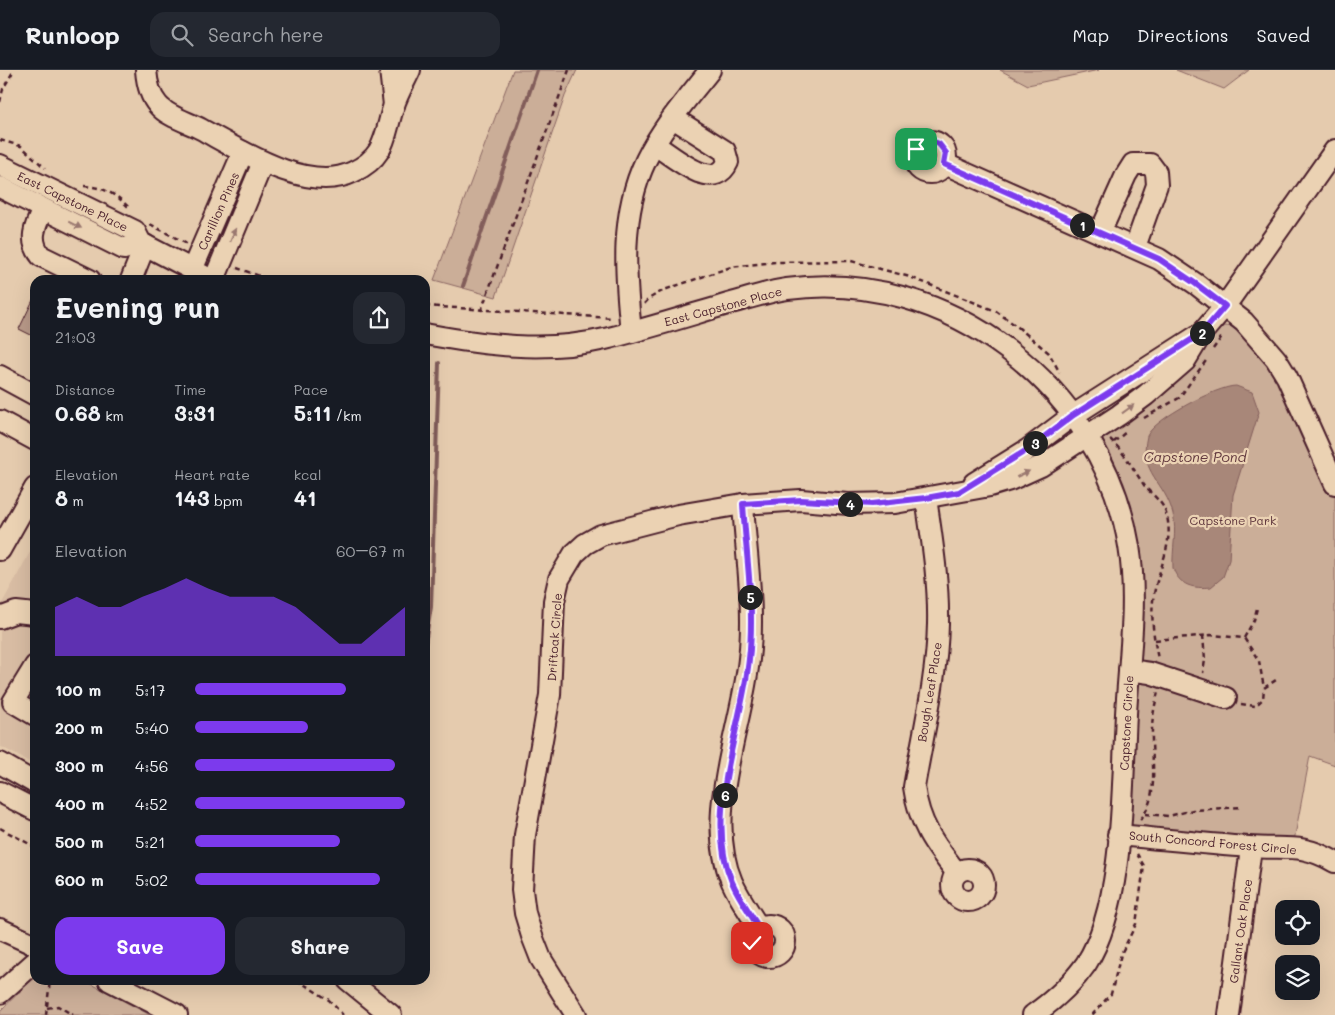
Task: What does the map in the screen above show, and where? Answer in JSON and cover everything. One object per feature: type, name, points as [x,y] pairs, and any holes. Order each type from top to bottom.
[{"type":"street","points":[[146,70],[150,93],[159,106],[263,162],[308,177],[324,179],[354,172],[374,157],[384,144],[394,105],[410,70]]},
{"type":"street","points":[[390,70],[394,105]]},
{"type":"street","points":[[630,332],[625,278],[626,236],[637,182],[655,145],[710,70]]},
{"type":"street","points":[[655,145],[705,176],[716,176],[724,170],[728,162],[725,151],[673,118]]},
{"type":"street","name":"Carillion Pines","points":[[192,270],[243,152]]},
{"type":"street","points":[[1202,333],[1225,306],[1334,152]]},
{"type":"street","name":"Carillion Pines","points":[[215,275],[263,162]]},
{"type":"street","points":[[944,164],[1135,247],[1173,267],[1225,306],[1244,322],[1276,358],[1298,400],[1335,484]]},
{"type":"street","points":[[1100,233],[1126,175],[1133,164],[1150,164],[1156,172],[1157,185],[1135,247]]},
{"type":"street","name":"East Capstone Place","points":[[0,165],[135,231],[143,244],[202,275]]},
{"type":"street","name":"East Capstone Place","points":[[0,187],[124,249],[143,244]]},
{"type":"street","points":[[43,209],[33,232],[36,250],[41,256],[80,275]]},
{"type":"street","points":[[131,275],[143,244]]},
{"type":"street","name":"East Capstone Place","points":[[430,335],[502,346],[532,346],[602,340],[784,289],[836,286],[887,293],[943,310],[996,340],[1020,358],[1048,386],[1072,416]]},
{"type":"street","name":"Driftoak Circle","points":[[959,492],[1027,450],[1072,416],[1202,333]]},
{"type":"street","name":"Driftoak Circle","points":[[576,1015],[560,991],[538,951],[525,913],[522,890],[525,835],[550,695],[554,601],[559,579],[574,554],[585,544],[601,535],[678,515],[743,504],[801,500],[872,504],[926,498],[1010,480],[1040,466],[1146,395],[1174,372],[1193,350],[1202,333]]},
{"type":"street","points":[[0,376],[30,392]]},
{"type":"street","name":"Capstone Circle","points":[[1033,1015],[1052,1002],[1085,966],[1098,941],[1108,915],[1118,834],[1129,670],[1133,584],[1129,545],[1111,485],[1087,436],[1072,416]]},
{"type":"street","points":[[0,421],[30,437]]},
{"type":"street","points":[[0,550],[30,497]]},
{"type":"street","name":"Bough Leaf Place","points":[[926,498],[934,548],[938,624],[936,653],[914,787],[917,806],[929,835],[957,873]]},
{"type":"street","points":[[743,504],[751,636],[748,670],[725,789],[722,822],[723,844],[732,882],[759,928]]},
{"type":"street","points":[[0,618],[16,612],[30,613]]},
{"type":"street","points":[[1129,670],[1150,673],[1226,698]]},
{"type":"street","points":[[30,674],[13,702],[30,712]]},
{"type":"street","points":[[0,763],[30,780]]},
{"type":"street","points":[[0,792],[30,807]]},
{"type":"street","name":"South Concord Forest Circle","points":[[1118,834],[1251,848],[1293,847],[1314,852],[1335,862]]},
{"type":"street","name":"Gallant Oak Place","points":[[1228,1015],[1251,848]]},
{"type":"street","points":[[0,929],[30,943]]},
{"type":"street","points":[[0,993],[30,966]]},
{"type":"street","points":[[118,985],[177,1015]]},
{"type":"street","points":[[354,985],[391,1015]]},
{"type":"path","points":[[0,102],[3,89],[14,70]]},
{"type":"path","points":[[480,311],[569,70]]},
{"type":"path","points":[[1244,638],[1254,620],[1257,608]]},
{"type":"path","points":[[1156,640],[1203,635],[1244,638]]},
{"type":"path","points":[[1203,635],[1204,673]]},
{"type":"path","points":[[1226,698],[1244,705],[1255,706],[1263,699],[1264,688],[1260,662],[1244,638]]},
{"type":"path","points":[[1264,688],[1279,678]]},
{"type":"path","points":[[1145,814],[1168,816],[1193,810],[1243,807]]},
{"type":"path","points":[[0,828],[30,844]]},
{"type":"path","points":[[46,1015],[49,985]]},
{"type":"path","points":[[305,985],[329,1000],[343,1015]]},
{"type":"path","points":[[47,1008],[58,1006],[73,1015]]},
{"type":"shaded area","points":[[30,552],[30,762],[0,746],[0,607]]},
{"type":"green space","points":[[513,70],[577,70],[565,96],[496,297],[434,280]]},
{"type":"green space","points":[[1000,70],[1099,70],[1028,85]]},
{"type":"green space","points":[[1176,70],[1249,70],[1224,89]]},
{"type":"green space","name":"Capstone Park","points":[[1224,326],[1236,327],[1278,376],[1335,496],[1335,765],[1310,756],[1294,841],[1133,827],[1130,823],[1139,625],[1101,438],[1196,358],[1217,331]]},
{"type":"green space","points":[[30,982],[30,985],[93,985],[150,1015],[0,1015],[0,1011]]},
{"type":"water","name":"Capstone Pond","points":[[1236,386],[1252,392],[1259,412],[1233,495],[1229,560],[1223,577],[1211,587],[1193,587],[1179,579],[1173,568],[1175,528],[1173,514],[1170,503],[1149,468],[1146,459],[1147,436],[1161,421],[1201,397],[1227,387]]},
{"type":"building","points":[[30,306],[30,334],[19,329]]},
{"type":"waterway","points":[[463,286],[537,70]]},
{"type":"waterway","points":[[430,613],[439,363]]},
{"type":"route","points":[[752,943],[755,932],[759,928],[732,882],[723,844],[722,822],[725,789],[737,732],[749,661],[751,636],[743,504],[801,500],[848,504],[895,503],[959,492],[1027,450],[1072,416],[1202,333],[1225,306],[1173,267],[1159,259],[944,164],[946,153],[934,141],[923,142],[916,149]]}]
